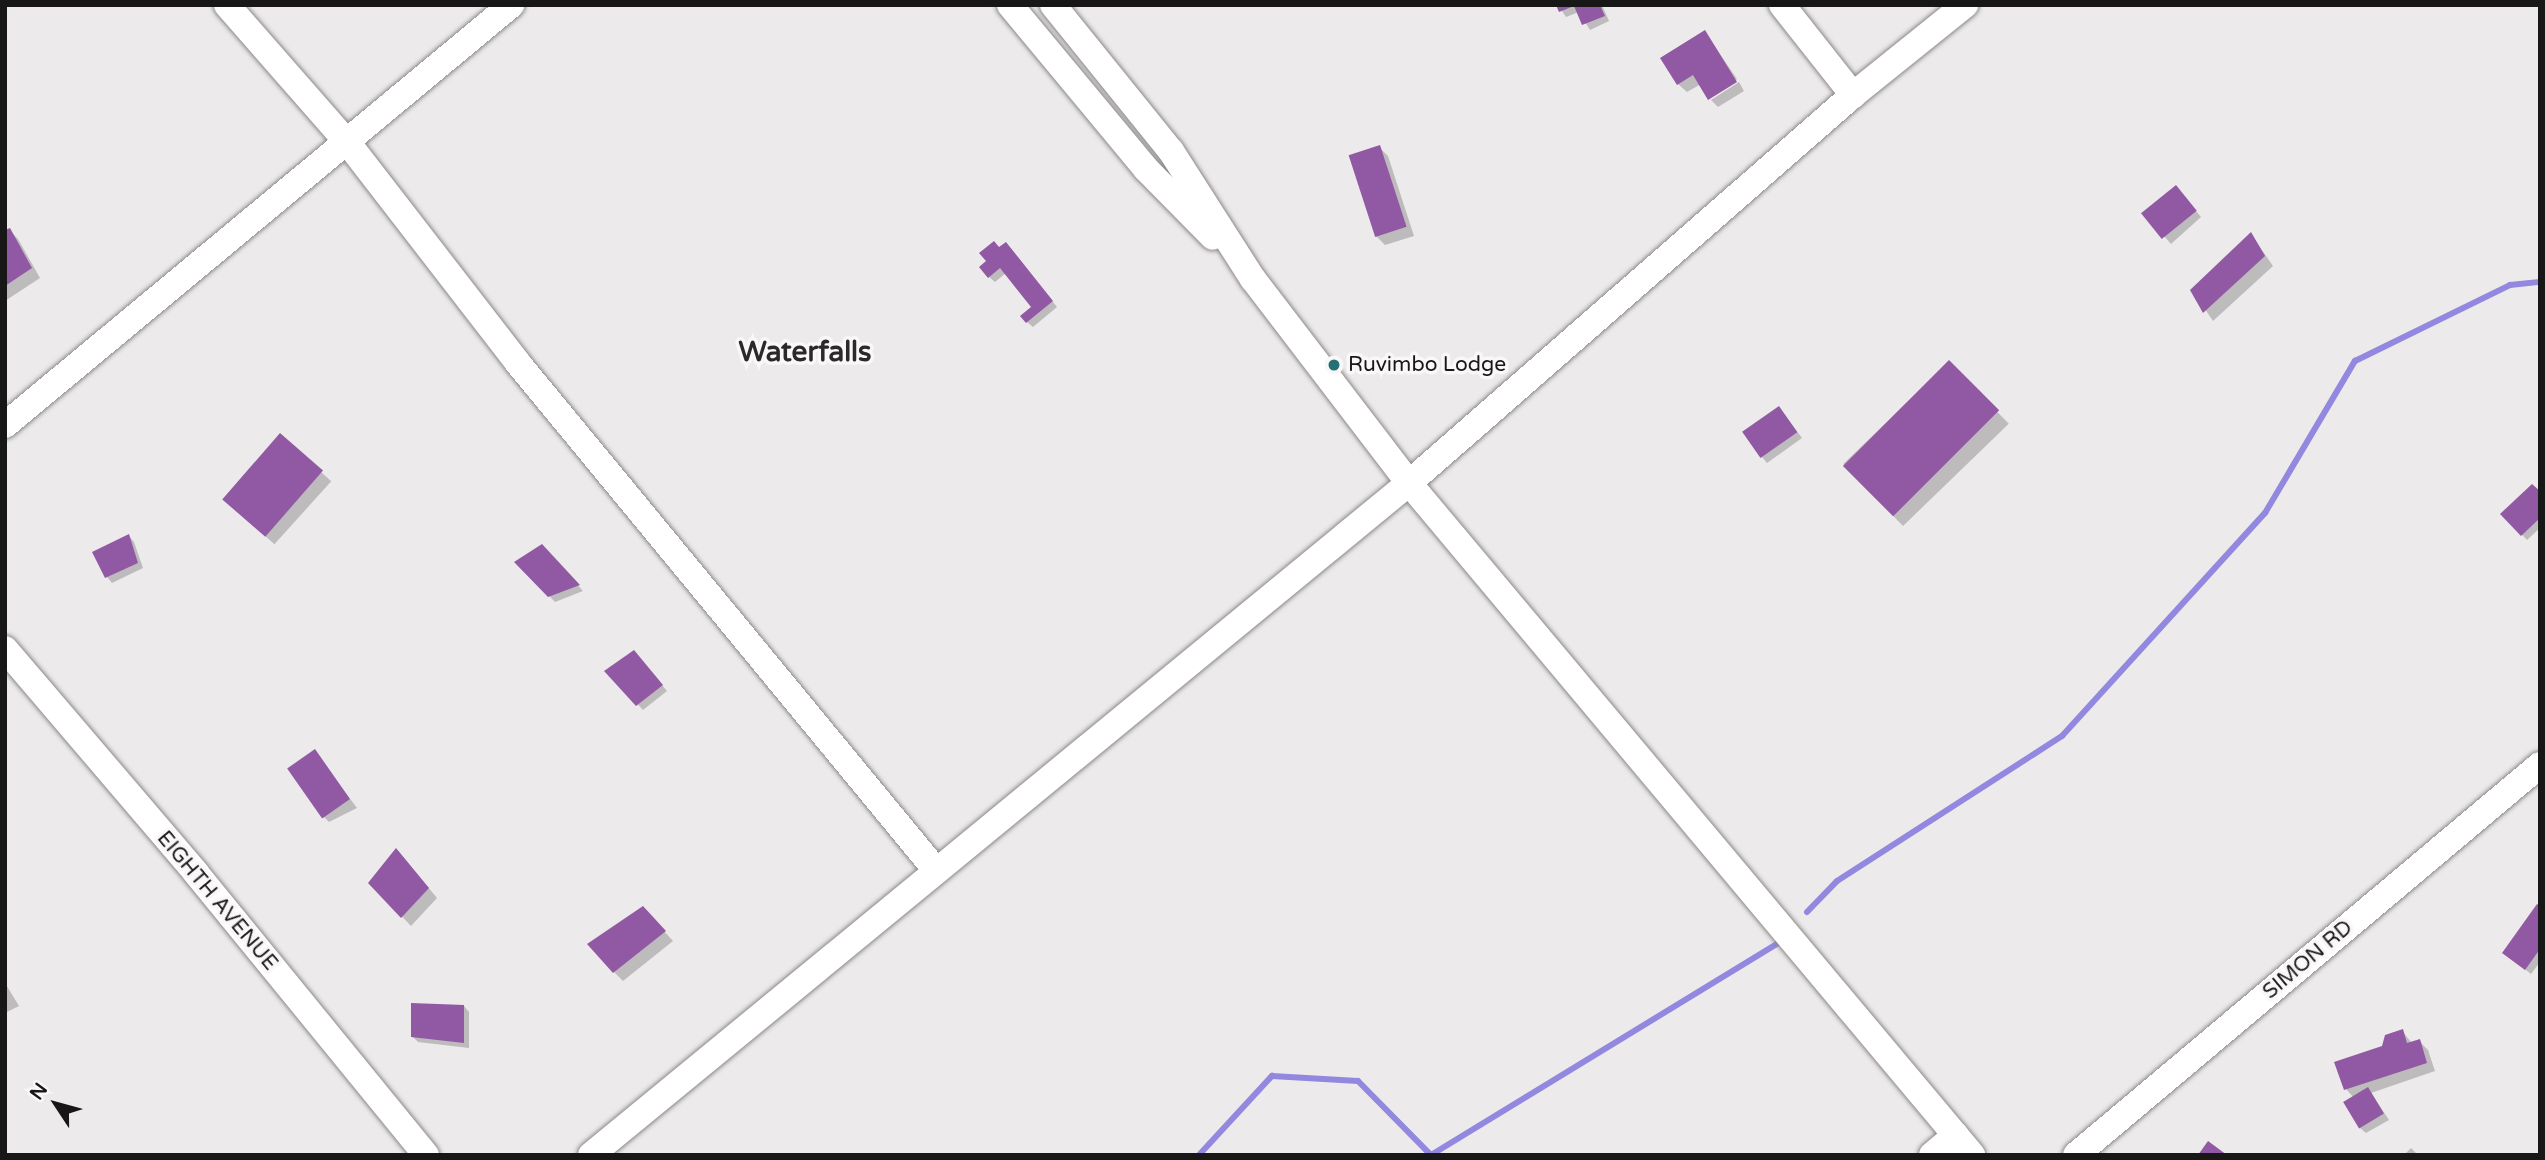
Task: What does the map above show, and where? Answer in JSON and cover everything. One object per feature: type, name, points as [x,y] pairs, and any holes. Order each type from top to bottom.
[{"type":"street","points":[[227,5],[348,143],[517,362],[935,869]]},
{"type":"street","points":[[5,425],[348,143],[510,5]]},
{"type":"street","points":[[1010,5],[1146,169],[1253,279]]},
{"type":"street","points":[[1053,5],[1171,151],[1253,279],[1409,483],[1964,1145],[1932,1155]]},
{"type":"street","points":[[1782,5],[1853,95]]},
{"type":"street","points":[[591,1155],[935,869],[1409,483],[1853,95],[1965,5]]},
{"type":"street","name":"EIGHTH AVENUE","points":[[5,649],[196,873],[426,1155]]},
{"type":"street","name":"SIMON RD","points":[[2076,1155],[2540,765]]},
{"type":"building","points":[[1556,5],[1600,5],[1605,16],[1582,25],[1574,6],[1559,12]]},
{"type":"building","points":[[1705,30],[1737,82],[1708,100],[1693,75],[1677,85],[1660,58]]},
{"type":"building","points":[[1380,145],[1407,227],[1375,237],[1349,155]]},
{"type":"building","points":[[2176,185],[2197,211],[2162,239],[2141,213]]},
{"type":"building","points":[[10,228],[32,268],[5,286],[5,230]]},
{"type":"building","points":[[2251,232],[2265,256],[2203,313],[2190,290]]},
{"type":"building","points":[[994,241],[999,247],[1006,242],[1053,301],[1026,323],[1020,316],[1031,307],[1000,268],[988,278],[979,267],[986,261],[979,253]]},
{"type":"building","points":[[1949,360],[1999,410],[1893,516],[1843,466]]},
{"type":"building","points":[[1779,406],[1797,432],[1760,458],[1742,432]]},
{"type":"building","points":[[280,433],[323,470],[265,537],[222,499]]},
{"type":"building","points":[[2532,484],[2540,491],[2540,518],[2521,536],[2500,514]]},
{"type":"building","points":[[129,534],[138,563],[105,578],[92,552]]},
{"type":"building","points":[[542,544],[580,585],[548,597],[514,562]]},
{"type":"building","points":[[634,650],[663,685],[636,706],[604,671]]},
{"type":"building","points":[[315,749],[350,799],[322,818],[287,769]]},
{"type":"building","points":[[396,848],[429,888],[401,918],[368,883]]},
{"type":"building","points":[[2537,904],[2540,906],[2540,949],[2525,970],[2502,953]]},
{"type":"building","points":[[643,906],[666,931],[613,973],[587,944]]},
{"type":"building","points":[[411,1003],[464,1005],[464,1043],[411,1037]]},
{"type":"building","points":[[2403,1029],[2407,1043],[2420,1039],[2427,1063],[2344,1090],[2334,1062],[2382,1046],[2385,1035]]},
{"type":"building","points":[[2368,1087],[2384,1114],[2359,1129],[2343,1102]]},
{"type":"building","points":[[2208,1141],[2227,1155],[2198,1155]]},
{"type":"waterway","points":[[1807,912],[1837,881],[2062,736],[2265,513],[2355,361],[2510,285],[2540,282]]},
{"type":"waterway","points":[[1431,1155],[1783,940]]},
{"type":"waterway","points":[[1199,1155],[1272,1076],[1358,1081],[1431,1155]]},
{"type":"place","name":"Ruvimbo Lodge","points":[[1334,365]]},
{"type":"district","name":"Waterfalls","points":[[805,352]]}]
